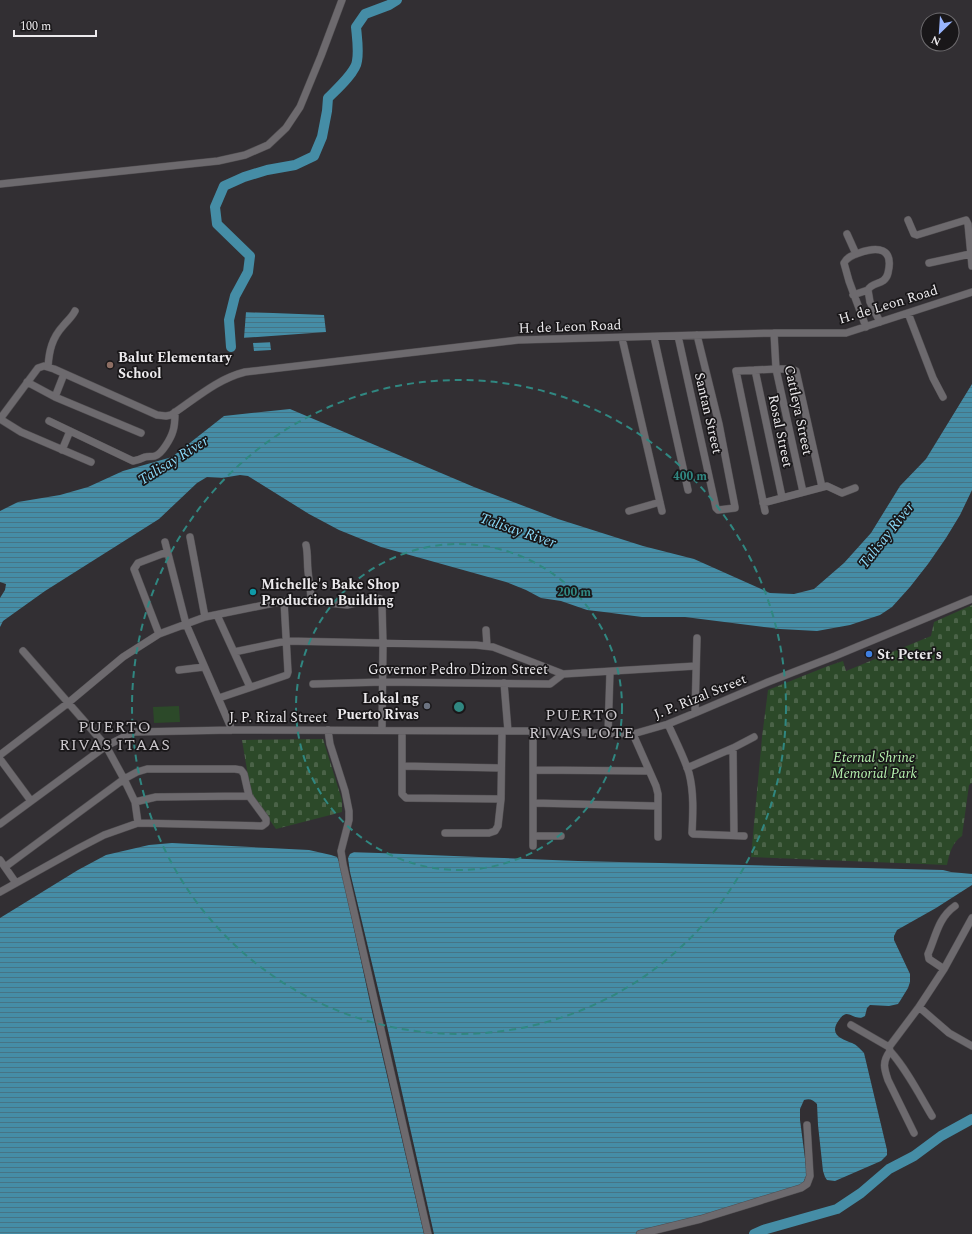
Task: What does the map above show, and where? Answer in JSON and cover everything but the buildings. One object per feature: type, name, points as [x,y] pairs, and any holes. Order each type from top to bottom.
[{"type":"street","points":[[0,184],[218,161],[246,155],[268,145],[286,128],[300,107],[342,0]]},
{"type":"street","points":[[908,220],[914,234],[917,236],[966,220],[968,224],[972,266]]},
{"type":"street","points":[[847,234],[856,254]]},
{"type":"street","points":[[854,295],[868,290],[870,286],[884,281],[888,268],[887,255],[884,251],[874,248],[856,254],[845,260],[844,263],[844,267],[854,295],[866,327]]},
{"type":"street","points":[[929,263],[970,254]]},
{"type":"street","points":[[868,290],[870,302],[880,322]]},
{"type":"street","name":"H. de Leon Road","points":[[175,412],[216,384],[232,376],[245,372],[518,340],[774,333],[846,333],[972,292]]},
{"type":"street","points":[[48,367],[48,353],[52,344],[62,327],[72,318],[75,311]]},
{"type":"street","points":[[908,313],[933,378],[943,397]]},
{"type":"street","name":"Cattleya Street","points":[[774,333],[776,369],[803,492]]},
{"type":"street","name":"Santan Street","points":[[678,336],[716,508],[718,510],[727,510],[735,508],[735,506],[719,424],[697,336]]},
{"type":"street","points":[[654,337],[688,490]]},
{"type":"street","points":[[622,338],[662,511]]},
{"type":"street","points":[[50,421],[133,461],[139,460],[146,456],[155,456],[160,453],[173,431],[175,412],[166,416],[158,415],[48,367],[44,366],[38,368],[26,382],[0,419],[21,432],[91,462]]},
{"type":"street","points":[[764,510],[735,372],[737,371],[791,369],[796,371],[822,487]]},
{"type":"street","name":"Rosal Street","points":[[755,370],[782,497]]},
{"type":"street","points":[[55,396],[64,374]]},
{"type":"street","points":[[26,382],[141,433]]},
{"type":"street","points":[[62,450],[70,431]]},
{"type":"street","points":[[763,503],[822,487],[829,486],[842,493],[855,488]]},
{"type":"street","points":[[629,511],[660,502]]},
{"type":"street","points":[[190,537],[205,617]]},
{"type":"street","points":[[165,542],[186,624],[232,730]]},
{"type":"street","points":[[306,545],[310,601]]},
{"type":"street","points":[[158,634],[134,569],[138,563],[167,552]]},
{"type":"street","points":[[0,755],[68,703],[123,657],[158,634],[205,617],[284,601],[310,601],[347,605],[378,598],[382,604],[382,730]]},
{"type":"street","name":"J. P. Rizal Street","points":[[106,746],[134,732],[232,730],[382,730],[633,734],[668,724],[695,714],[768,682],[972,600]]},
{"type":"street","points":[[219,698],[287,675],[284,601]]},
{"type":"street","points":[[217,615],[250,687]]},
{"type":"street","points":[[486,630],[487,646]]},
{"type":"street","points":[[695,714],[697,638]]},
{"type":"street","points":[[234,652],[286,641],[383,644],[463,644],[487,646],[564,674]]},
{"type":"street","points":[[23,651],[106,746],[135,802],[138,823]]},
{"type":"street","name":"Governor Pedro Dizon Street","points":[[313,684],[383,682],[550,684],[564,674],[696,666]]},
{"type":"street","points":[[179,670],[204,667]]},
{"type":"street","points":[[608,733],[610,672]]},
{"type":"street","points":[[444,833],[489,833],[495,831],[498,826],[501,799],[501,768],[505,731],[504,683]]},
{"type":"street","points":[[668,724],[687,768],[691,782],[692,833],[694,835],[744,836]]},
{"type":"street","points":[[328,730],[330,744],[345,791],[349,811],[349,820],[341,851],[343,864],[428,1234]]},
{"type":"street","points":[[402,731],[402,794],[406,798],[501,799]]},
{"type":"street","points":[[533,732],[533,846]]},
{"type":"street","points":[[633,734],[656,786],[658,794],[658,837]]},
{"type":"street","points":[[687,768],[754,737]]},
{"type":"street","points":[[0,824],[106,746]]},
{"type":"street","points":[[733,748],[734,835]]},
{"type":"street","points":[[0,759],[31,802]]},
{"type":"street","points":[[402,766],[501,768]]},
{"type":"street","points":[[0,892],[104,835],[138,823],[262,826],[266,824],[266,819],[249,796],[244,774],[241,770],[147,769],[137,772],[124,779],[5,867]]},
{"type":"street","points":[[533,770],[649,771]]},
{"type":"street","points":[[135,802],[156,797],[249,796]]},
{"type":"street","points":[[533,803],[657,806]]},
{"type":"street","points":[[533,836],[561,836]]},
{"type":"street","points":[[0,860],[16,883]]},
{"type":"street","points":[[944,969],[930,960],[928,954],[941,921],[948,911],[956,906]]},
{"type":"street","points":[[914,1133],[888,1080],[885,1071],[885,1059],[889,1049],[944,969],[972,918]]},
{"type":"street","points":[[919,1007],[948,1033],[972,1046]]},
{"type":"street","points":[[851,1025],[889,1049],[905,1071],[932,1116]]},
{"type":"street","points":[[640,1234],[701,1219],[801,1188],[807,1184],[810,1176],[807,1125]]},
{"type":"green space","name":"Eternal Shrine Memorial Park","points":[[972,605],[972,783],[969,785],[962,836],[953,845],[947,865],[751,857],[762,737],[768,690],[843,661],[846,671],[931,636],[934,622]]},
{"type":"green space","points":[[179,706],[180,722],[154,723],[153,707]]},
{"type":"green space","points":[[323,739],[342,800],[342,812],[276,829],[251,794],[242,740]]},
{"type":"water","points":[[246,312],[324,315],[326,332],[244,338]]},
{"type":"water","points":[[270,342],[271,350],[254,351],[253,343]]},
{"type":"water","name":"Talisay River","points":[[972,384],[972,490],[960,515],[928,564],[892,607],[880,615],[850,625],[817,631],[780,629],[685,617],[642,617],[587,610],[561,601],[541,598],[506,582],[381,547],[339,530],[309,514],[248,476],[240,475],[222,478],[207,477],[197,483],[159,519],[45,591],[3,621],[0,627],[0,598],[5,590],[6,584],[0,582],[0,511],[18,502],[60,495],[88,487],[123,471],[172,457],[224,416],[290,409],[474,487],[558,519],[643,546],[694,559],[770,593],[794,594],[814,589],[844,563],[871,533],[900,486],[926,459]]},
{"type":"water","points":[[172,843],[309,850],[337,857],[340,864],[371,1007],[424,1234],[0,1234],[0,918],[78,870],[106,855],[149,845]]},
{"type":"water","points":[[354,852],[578,861],[943,870],[972,874],[972,885],[936,908],[897,930],[894,940],[910,974],[908,988],[898,1004],[889,1006],[870,1005],[867,1008],[865,1016],[861,1018],[848,1014],[843,1015],[835,1027],[836,1034],[838,1036],[855,1045],[864,1053],[887,1150],[887,1155],[881,1161],[835,1181],[827,1180],[823,1171],[817,1104],[814,1101],[806,1099],[804,1100],[800,1109],[800,1120],[807,1174],[800,1186],[686,1221],[635,1234],[434,1234],[387,1026],[350,872],[348,858],[350,854]]},
{"type":"waterway","points":[[231,347],[229,320],[235,296],[248,272],[250,256],[217,224],[215,207],[224,186],[244,177],[267,170],[295,165],[314,156],[322,137],[328,98],[345,81],[356,65],[358,53],[356,27],[365,14],[389,5],[397,0]]},
{"type":"waterway","points":[[754,1234],[763,1230],[837,1209],[861,1193],[889,1169],[914,1156],[941,1136],[972,1119]]},
{"type":"place","name":"Balut Elementary School","points":[[110,365]]},
{"type":"place","name":"Michelle's Bake Shop Production Building","points":[[253,592]]},
{"type":"place","name":"St. Peter's","points":[[869,654]]},
{"type":"place","name":"Lokal ng Puerto Rivas","points":[[427,706]]},
{"type":"district","name":"PUERTO RIVAS LOTE","points":[[582,723]]},
{"type":"district","name":"PUERTO RIVAS ITAAS","points":[[115,735]]}]
